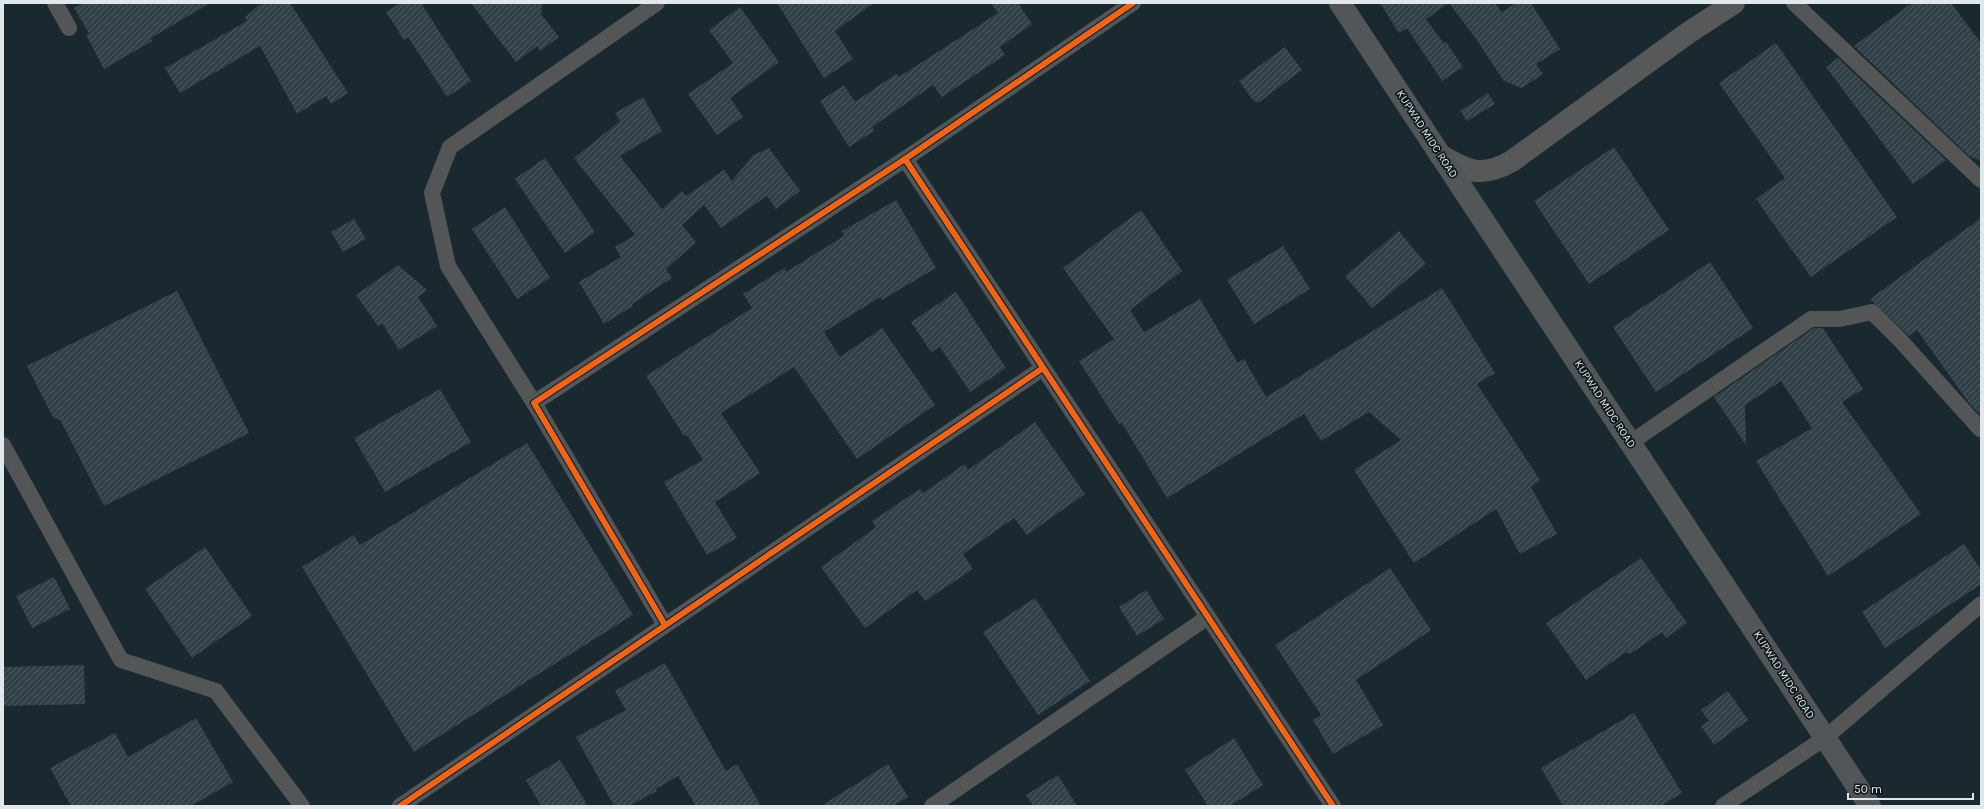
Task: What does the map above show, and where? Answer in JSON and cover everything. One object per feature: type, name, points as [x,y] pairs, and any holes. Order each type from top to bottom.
[{"type":"main road","name":"KUPWAD MIDC ROAD","points":[[1340,3],[1870,806]]},
{"type":"main road","points":[[1440,155],[1462,168],[1479,172],[1498,169],[1524,152],[1688,33],[1734,3]]},
{"type":"street","points":[[55,3],[69,28]]},
{"type":"street","points":[[657,3],[450,146],[432,193],[448,266],[534,403],[665,626]]},
{"type":"street","points":[[534,403],[905,159],[1133,3]]},
{"type":"street","points":[[1794,3],[1981,180]]},
{"type":"street","points":[[905,159],[1333,806]]},
{"type":"street","points":[[1630,443],[1811,319],[1840,319],[1872,312],[1901,341],[1980,429]]},
{"type":"street","points":[[400,806],[1043,368]]},
{"type":"street","points":[[3,445],[121,660],[216,691],[302,806]]},
{"type":"street","points":[[1723,806],[1825,738],[1981,604]]},
{"type":"street","points":[[932,806],[1208,617]]},
{"type":"shaded area","points":[[3,3],[1981,3],[1981,806],[3,806]]},
{"type":"building","points":[[83,3],[210,3],[151,38],[152,41],[104,69],[86,35],[89,33],[74,8]]},
{"type":"building","points":[[262,3],[290,3],[348,93],[331,104],[326,96],[297,114],[260,46],[180,93],[165,68],[247,21],[245,17]]},
{"type":"building","points":[[400,3],[421,3],[471,81],[447,97],[408,37],[404,40],[386,12]]},
{"type":"building","points":[[471,3],[542,3],[541,14],[559,37],[540,51],[537,46],[516,62]]},
{"type":"building","points":[[777,3],[874,3],[835,31],[853,59],[824,78]]},
{"type":"building","points":[[991,3],[1018,3],[1032,24],[1000,47],[1005,55],[942,97],[933,85],[872,127],[874,131],[849,147],[820,101],[844,85],[855,102],[896,74],[899,77],[998,13]]},
{"type":"building","points":[[1380,3],[1449,3],[1426,19],[1444,44],[1446,42],[1463,67],[1442,81],[1407,28],[1399,33]]},
{"type":"building","points":[[1449,3],[1495,3],[1502,12],[1516,3],[1531,3],[1560,49],[1536,64],[1543,74],[1522,88],[1504,81],[1474,36]]},
{"type":"building","points":[[1912,3],[1951,3],[1981,43],[1981,161],[1969,156],[1854,46]]},
{"type":"building","points":[[740,7],[779,62],[730,98],[743,117],[717,135],[688,94],[733,63],[709,30]]},
{"type":"building","points":[[1776,43],[1897,217],[1811,277],[1756,199],[1785,178],[1719,83]]},
{"type":"building","points":[[1285,47],[1302,70],[1258,103],[1252,99],[1239,81]]},
{"type":"building","points":[[1838,58],[1946,160],[1913,184],[1826,67]]},
{"type":"building","points":[[1488,93],[1495,104],[1467,121],[1460,111]]},
{"type":"building","points":[[643,97],[662,131],[620,156],[662,209],[682,191],[686,196],[724,170],[732,181],[753,155],[769,148],[800,191],[776,209],[767,196],[721,228],[704,205],[682,225],[696,242],[666,269],[672,278],[632,304],[633,306],[604,324],[579,282],[621,257],[615,247],[635,235],[574,158],[620,121],[615,113]]},
{"type":"building","points":[[1614,147],[1669,230],[1589,284],[1534,201]]},
{"type":"building","points":[[545,158],[595,232],[565,253],[515,179]]},
{"type":"building","points":[[896,200],[936,268],[882,300],[880,297],[824,332],[840,357],[882,328],[935,405],[857,459],[794,367],[721,413],[760,473],[715,502],[737,538],[707,555],[664,482],[703,460],[687,435],[684,436],[646,376],[752,308],[743,294],[784,268],[786,272],[844,236],[842,231]]},
{"type":"building","points":[[505,207],[550,278],[517,299],[472,229]]},
{"type":"building","points":[[1141,210],[1182,271],[1130,310],[1144,332],[1200,299],[1238,363],[1244,359],[1266,397],[1442,288],[1495,373],[1477,384],[1540,480],[1531,487],[1557,534],[1520,554],[1496,509],[1414,563],[1354,470],[1401,440],[1369,412],[1321,441],[1304,414],[1167,498],[1122,423],[1119,424],[1079,361],[1114,339],[1063,268]]},
{"type":"building","points":[[1981,218],[1981,416],[1969,403],[1917,330],[1909,336],[1870,299]]},
{"type":"building","points":[[354,219],[366,239],[343,252],[331,232]]},
{"type":"building","points":[[1399,231],[1426,264],[1372,308],[1345,276]]},
{"type":"building","points":[[1283,246],[1310,289],[1254,324],[1227,280]]},
{"type":"building","points":[[1710,262],[1753,328],[1656,392],[1613,327]]},
{"type":"building","points":[[398,265],[427,290],[418,297],[437,326],[399,350],[382,323],[378,326],[356,295]]},
{"type":"building","points":[[177,291],[249,433],[104,506],[61,421],[53,417],[27,366]]},
{"type":"building","points":[[956,292],[1006,368],[970,392],[940,347],[931,352],[911,322]]},
{"type":"building","points":[[1814,328],[1823,328],[1863,389],[1842,402],[1921,514],[1828,576],[1756,461],[1812,428],[1781,381],[1745,405],[1746,445],[1714,397]]},
{"type":"building","points":[[440,389],[471,442],[385,492],[354,438]]},
{"type":"building","points":[[1035,422],[1085,494],[1027,535],[1014,518],[963,554],[973,569],[925,601],[917,590],[865,628],[821,567],[876,527],[872,521],[920,489],[923,493],[965,464],[968,470]]},
{"type":"building","points":[[527,443],[633,615],[414,752],[302,567],[354,535],[360,545]]},
{"type":"building","points":[[1964,544],[1981,570],[1981,584],[1885,648],[1862,612]]},
{"type":"building","points":[[205,547],[252,616],[192,658],[145,589]]},
{"type":"building","points":[[1641,558],[1687,623],[1666,638],[1662,632],[1630,654],[1626,652],[1586,680],[1546,623]]},
{"type":"building","points":[[1390,568],[1431,630],[1356,680],[1383,725],[1333,754],[1313,720],[1321,715],[1275,645]]},
{"type":"building","points":[[54,577],[70,609],[32,628],[16,596]]},
{"type":"building","points":[[1146,590],[1164,619],[1137,636],[1119,607]]},
{"type":"building","points":[[1035,598],[1090,681],[1038,715],[983,632]]},
{"type":"building","points":[[665,663],[726,771],[737,764],[761,806],[696,806],[678,776],[656,789],[657,791],[629,806],[614,806],[576,737],[626,710],[615,691]]},
{"type":"building","points":[[84,665],[85,704],[3,706],[3,667]]},
{"type":"building","points":[[1728,691],[1748,720],[1714,745],[1701,726],[1709,721],[1701,710]]},
{"type":"building","points":[[1634,713],[1682,793],[1661,806],[1563,806],[1541,768]]},
{"type":"building","points":[[196,718],[233,782],[191,806],[71,806],[50,768],[115,733],[128,757]]},
{"type":"building","points":[[1234,738],[1263,785],[1230,806],[1208,806],[1185,770]]},
{"type":"building","points":[[560,760],[588,806],[541,806],[526,780]]},
{"type":"building","points":[[888,764],[908,797],[893,806],[821,806]]},
{"type":"building","points":[[1058,775],[1077,806],[1033,806],[1026,795]]},
{"type":"cycle path","points":[[1133,3],[905,159],[1333,806]]},
{"type":"cycle path","points":[[665,625],[534,403],[905,159]]},
{"type":"cycle path","points":[[400,806],[1043,368]]}]
